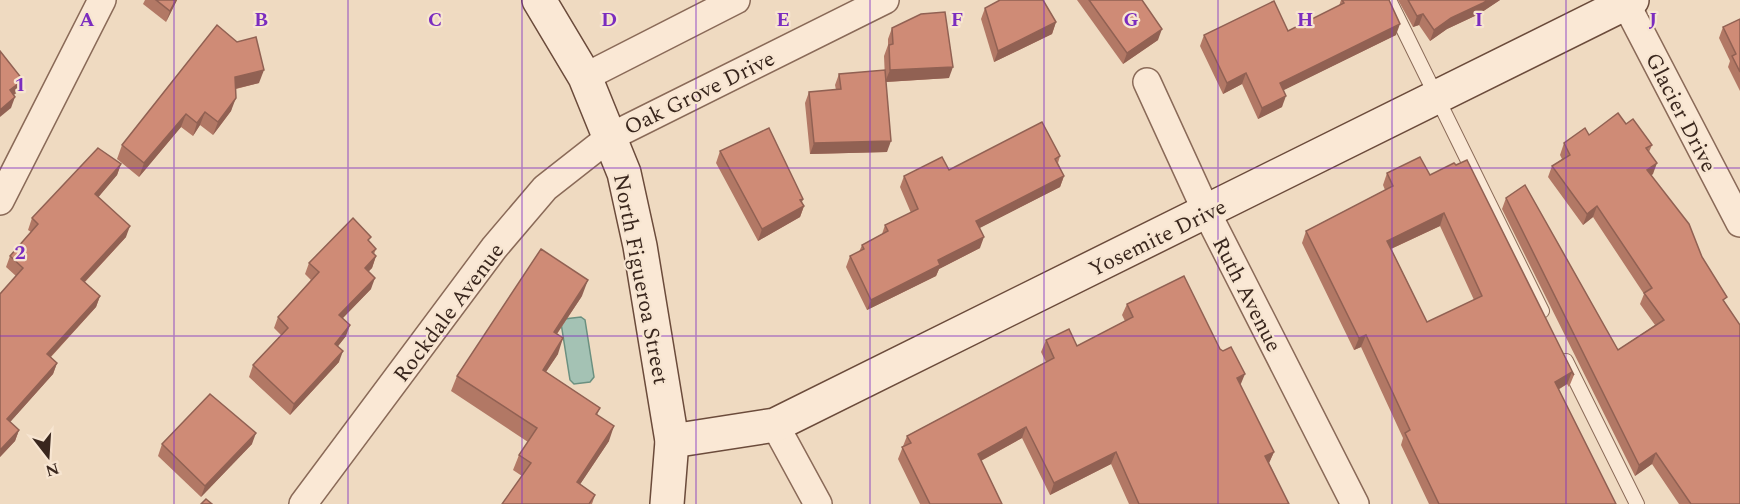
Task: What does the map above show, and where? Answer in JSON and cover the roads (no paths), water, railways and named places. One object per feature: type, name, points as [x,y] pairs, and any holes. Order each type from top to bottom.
[{"type":"street","points":[[0,201],[102,0]]},
{"type":"street","name":"North Figueroa Street","points":[[539,0],[585,77],[624,173],[640,246],[672,441],[667,504]]},
{"type":"street","points":[[585,77],[736,0]]},
{"type":"street","name":"Oak Grove Drive","points":[[610,137],[885,0]]},
{"type":"street","name":"Yosemite Drive","points":[[672,441],[776,425],[1207,213],[1627,1]]},
{"type":"street","name":"Glacier Drive","points":[[1627,1],[1740,223]]},
{"type":"street","name":"Ruth Avenue","points":[[1147,82],[1207,213],[1355,504]]},
{"type":"street","name":"Rockdale Avenue","points":[[303,504],[494,248],[545,188],[610,137]]},
{"type":"street","points":[[776,425],[818,504]]},
{"type":"lane","points":[[1389,0],[1547,322]]},
{"type":"lane","points":[[1558,344],[1637,504]]}]
